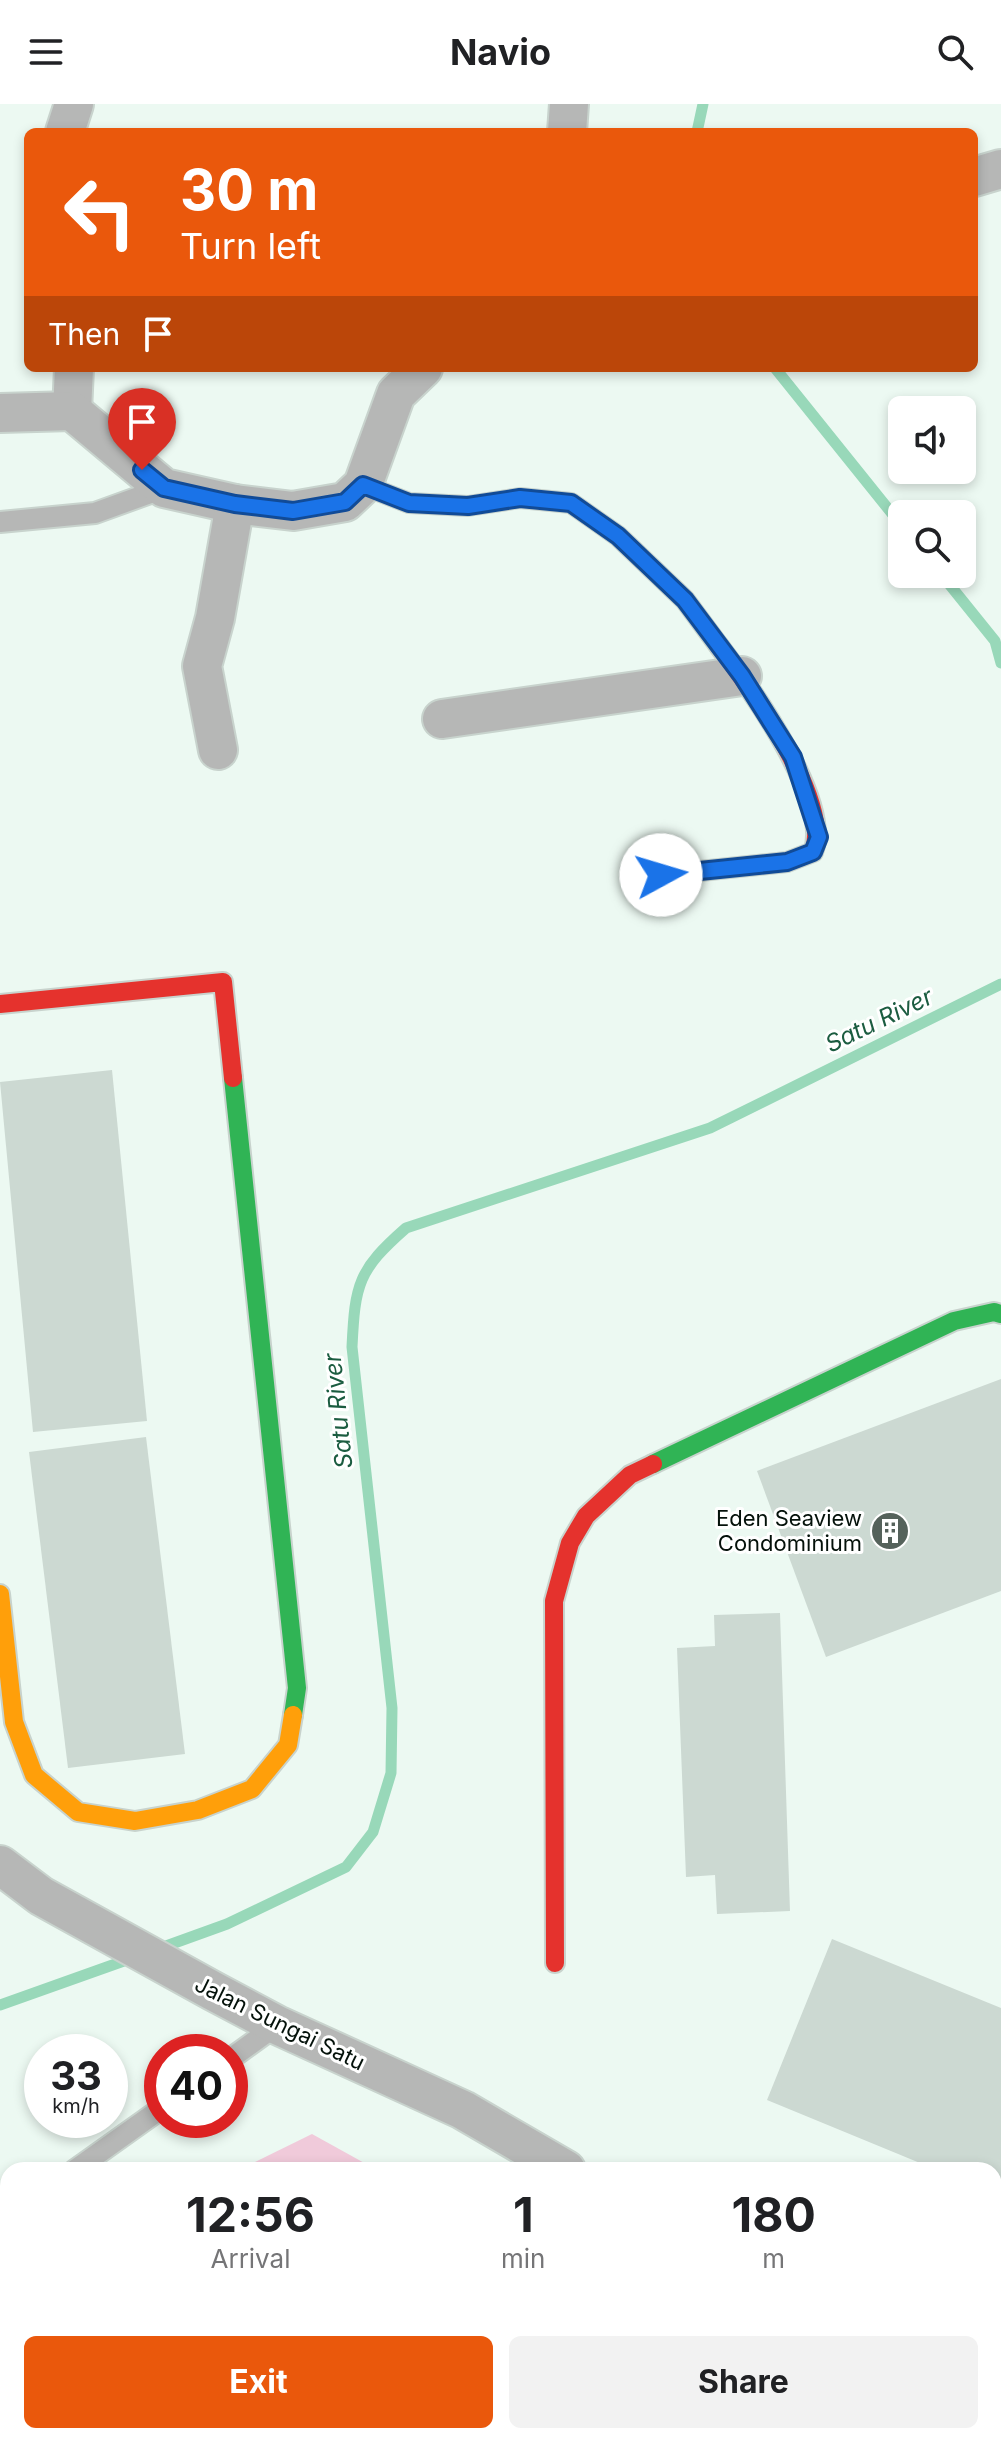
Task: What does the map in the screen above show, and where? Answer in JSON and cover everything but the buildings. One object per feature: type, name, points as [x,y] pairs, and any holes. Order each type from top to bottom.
[{"type":"street","points":[[66,128],[74,104]]},
{"type":"street","points":[[567,128],[569,104]]},
{"type":"street","points":[[978,176],[1001,169]]},
{"type":"street","points":[[72,411],[74,372]]},
{"type":"street","points":[[0,413],[72,411],[164,488],[235,504],[293,511],[345,502],[363,485],[396,394],[419,372]]},
{"type":"street","points":[[363,485],[409,503],[468,506],[520,498],[571,503],[618,536],[685,600],[742,676],[793,757],[819,837],[813,852],[787,862],[661,875]]},
{"type":"street","points":[[218,750],[202,666],[215,618],[235,504]]},
{"type":"street","points":[[442,719],[742,676]]},
{"type":"street","points":[[0,1004],[223,982],[297,1688],[288,1745],[252,1789],[198,1810],[135,1821],[78,1812],[34,1775],[14,1722],[0,1594]]},
{"type":"street","points":[[555,1963],[554,1601],[564,1550],[590,1506],[630,1475],[954,1321],[994,1312],[1001,1314]]},
{"type":"street","name":"Jalan Sungai Satu","points":[[0,1865],[41,1896],[213,1991],[277,2025],[463,2110],[552,2162]]},
{"type":"lane","points":[[0,522],[95,513],[164,488]]},
{"type":"lane","points":[[248,2046],[277,2025]]},
{"type":"lane","points":[[86,2162],[144,2121]]},
{"type":"shaded area","points":[[312,2134],[363,2162],[255,2162]]},
{"type":"waterway","name":"Satu River","points":[[698,128],[703,104]]},
{"type":"waterway","name":"Satu River","points":[[778,372],[888,509]]},
{"type":"waterway","name":"Satu River","points":[[952,588],[995,641],[1001,663]]},
{"type":"waterway","name":"Satu River","points":[[155,1950],[227,1924],[346,1867],[373,1832],[391,1773],[392,1708],[352,1347],[358,1293],[362,1280],[378,1255],[406,1228],[710,1128],[1001,984]]},
{"type":"waterway","name":"Satu River","points":[[0,2005],[135,1957]]},
{"type":"traffic: fast","points":[[233,1078],[297,1688],[293,1715]]},
{"type":"traffic: fast","points":[[653,1464],[954,1321],[994,1312],[1001,1314]]},
{"type":"traffic: slow","points":[[363,485],[409,503],[468,506],[520,498],[571,503],[618,536],[685,600],[719,646]]},
{"type":"traffic: slow","points":[[0,1594],[14,1722],[34,1775],[78,1812],[135,1821],[198,1810],[252,1789],[288,1745],[293,1715]]},
{"type":"traffic: jam","points":[[661,875],[787,862],[813,852],[816,831],[811,805],[800,776],[768,716],[719,646]]},
{"type":"traffic: jam","points":[[0,1004],[223,982],[233,1078]]},
{"type":"traffic: jam","points":[[555,1963],[554,1601],[570,1543],[586,1516],[630,1475],[653,1464]]},
{"type":"place","name":"Eden Seaview Condominium","points":[[890,1531]]},
{"type":"route","points":[[142,470],[164,488],[235,504],[293,511],[345,502],[363,485],[409,503],[468,506],[520,498],[571,503],[618,536],[685,600],[742,676],[793,757],[819,837],[813,852],[787,862],[661,875]]}]
